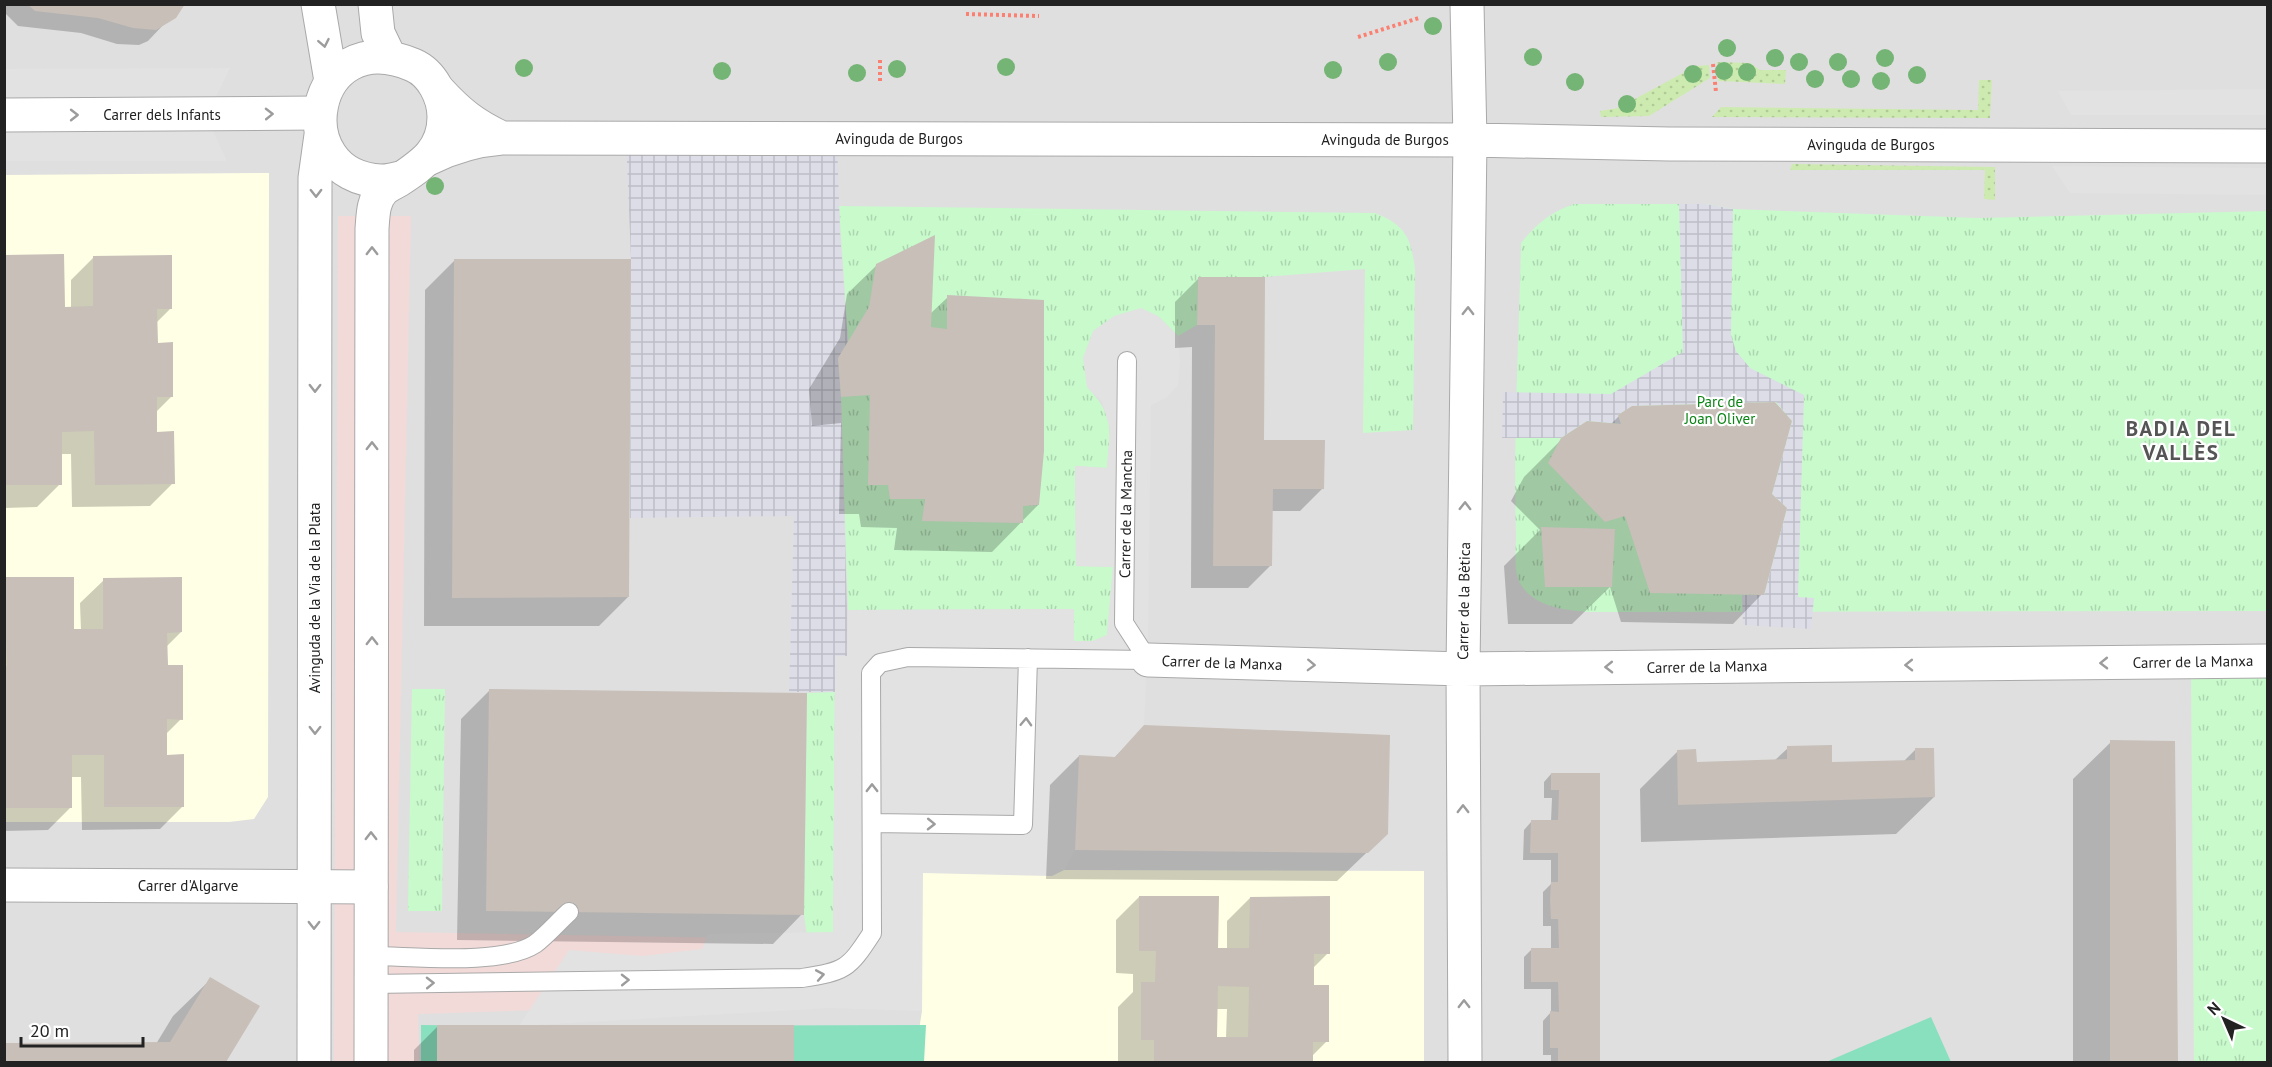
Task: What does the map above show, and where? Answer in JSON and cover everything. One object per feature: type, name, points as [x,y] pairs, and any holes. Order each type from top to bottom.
[{"type":"street","points":[[318,4],[331,81]]},
{"type":"street","points":[[375,4],[378,33],[389,56]]},
{"type":"street","name":"Carrer de la Bètica","points":[[1465,1062],[1463,669],[1470,140],[1467,4]]},
{"type":"street","points":[[371,1062],[372,229],[374,206],[383,191],[403,177],[430,158],[441,140],[444,118],[438,90],[416,66],[389,56],[367,57],[347,66],[331,81],[325,92],[320,124],[327,150],[341,166],[361,177],[382,181],[403,177]]},
{"type":"street","name":"Avinguda de Burgos","points":[[438,90],[458,112],[477,126],[502,138]]},
{"type":"street","name":"Carrer dels Infants","points":[[4,115],[320,124]]},
{"type":"street","name":"Avinguda de la Via de la Plata","points":[[314,1062],[315,178],[320,124]]},
{"type":"street","name":"Avinguda de Burgos","points":[[430,158],[452,147],[502,138],[1470,140],[1669,144],[2268,146]]},
{"type":"street","name":"Carrer de la Manxa","points":[[1148,660],[1463,669],[2268,661]]},
{"type":"street","name":"Carrer d'Algarve","points":[[4,885],[371,887]]},
{"type":"lane","name":"Carrer de la Mancha","points":[[1128,361],[1124,623],[1148,660]]},
{"type":"lane","points":[[371,970],[802,978],[837,972],[856,958],[872,933],[871,673],[880,663],[908,657],[1148,660]]},
{"type":"lane","points":[[872,823],[1023,825],[1028,658]]},
{"type":"lane","points":[[371,970],[516,953],[535,944],[569,912]]},
{"type":"path","points":[[966,14],[1039,16]]},
{"type":"path","points":[[1358,37],[1419,18]]},
{"type":"path","points":[[880,60],[880,81]]},
{"type":"path","points":[[1713,64],[1716,92]]},
{"type":"shaded area","points":[[5,5],[2267,5],[2267,1062],[5,1062]]},
{"type":"shaded area","points":[[230,68],[214,101],[5,100],[5,69]]},
{"type":"shaded area","points":[[2267,89],[2267,115],[2071,115],[2058,91]]},
{"type":"shaded area","points":[[4,131],[213,131],[227,161],[5,161]]},
{"type":"shaded area","points":[[626,138],[837,139],[840,232],[848,341],[838,359],[841,397],[847,656],[835,656],[835,692],[789,692],[794,516],[630,518],[631,259]]},
{"type":"shaded area","points":[[2052,166],[2267,168],[2267,195],[2070,193]]},
{"type":"shaded area","points":[[269,173],[268,797],[254,819],[229,822],[5,822],[4,175]]},
{"type":"shaded area","points":[[1679,204],[1705,204],[1733,209],[1731,335],[1736,351],[1750,368],[1804,395],[1798,597],[1814,598],[1811,629],[1743,625],[1742,595],[1764,595],[1787,508],[1772,494],[1792,421],[1776,402],[1633,406],[1618,415],[1621,424],[1587,421],[1561,438],[1502,438],[1503,392],[1611,394],[1683,352]]},
{"type":"shaded area","points":[[338,216],[411,216],[396,932],[848,940],[905,998],[418,1014],[419,1062],[334,1062]]},
{"type":"shaded area","points":[[1141,308],[1158,316],[1178,336],[1180,362],[1178,385],[1166,398],[1151,405],[1148,638],[1144,725],[1115,757],[1079,755],[1075,850],[1064,870],[1052,876],[923,873],[922,1011],[829,1008],[519,1026],[569,950],[643,956],[702,949],[708,934],[833,932],[835,656],[847,656],[848,610],[1074,609],[1074,641],[1093,641],[1107,635],[1113,567],[1076,566],[1075,466],[1107,468],[1110,428],[1102,402],[1087,387],[1083,358],[1093,331],[1114,316]]},
{"type":"shaded area","points":[[1064,870],[1424,871],[1424,1062],[918,1062],[918,1036],[922,1011],[922,873]]},
{"type":"green space","points":[[1717,62],[1750,63],[1760,70],[1786,70],[1785,84],[1718,81]]},
{"type":"green space","points":[[1709,65],[1710,78],[1649,116],[1601,117],[1600,111],[1618,108],[1696,66]]},
{"type":"green space","points":[[1979,80],[1992,80],[1990,118],[1712,117],[1721,107],[1978,110]]},
{"type":"green space","points":[[1792,164],[1995,167],[1995,200],[1984,199],[1985,170],[1790,170]]},
{"type":"green space","name":"Parc de Joan Oliver","points":[[1574,204],[1705,204],[1733,209],[1978,218],[2267,211],[2267,611],[1591,612],[1562,609],[1535,599],[1518,580],[1516,561],[1516,426],[1521,243],[1544,219]]},
{"type":"green space","points":[[839,206],[1375,213],[1393,222],[1405,234],[1411,248],[1415,269],[1413,430],[1363,433],[1365,269],[1265,277],[1198,277],[1197,325],[1178,336],[1158,316],[1087,387],[1096,397],[1106,416],[1109,424],[1109,444],[1107,468],[1075,466],[1076,566],[1113,567],[1107,635],[1093,641],[1074,641],[1073,609],[848,610],[838,359],[848,341]]},
{"type":"green space","points":[[2267,661],[2267,1062],[2194,1062],[2191,662]]},
{"type":"green space","points":[[412,689],[445,689],[442,911],[408,911]]},
{"type":"green space","points":[[835,692],[833,933],[807,936],[804,915],[807,693]]},
{"type":"green space","points":[[1931,1017],[1951,1062],[1826,1062]]},
{"type":"green space","points":[[421,1025],[926,1025],[924,1062],[421,1062]]},
{"type":"building","points":[[27,4],[185,4],[176,18],[156,30],[133,28],[98,18],[35,11]]},
{"type":"building","points":[[935,235],[931,327],[947,329],[947,295],[1044,300],[1044,451],[1039,505],[1023,506],[1023,523],[922,521],[925,499],[890,499],[888,485],[868,485],[870,395],[841,397],[838,358],[869,307],[876,264]]},
{"type":"building","points":[[64,254],[65,307],[93,306],[93,256],[172,255],[172,309],[157,309],[158,343],[173,342],[173,397],[157,397],[157,432],[174,431],[175,484],[95,485],[94,431],[62,432],[62,485],[4,485],[4,255]]},
{"type":"building","points":[[454,259],[631,259],[629,597],[452,598]]},
{"type":"building","points":[[1198,277],[1265,277],[1264,440],[1325,440],[1324,489],[1273,489],[1272,566],[1213,566],[1215,325],[1197,325]]},
{"type":"building","points":[[1775,402],[1792,421],[1772,494],[1787,508],[1764,595],[1650,593],[1625,516],[1605,522],[1548,463],[1561,438],[1587,421],[1621,424],[1618,415],[1632,406]]},
{"type":"building","points":[[1541,527],[1615,529],[1612,587],[1545,587]]},
{"type":"building","points":[[4,577],[74,577],[74,629],[103,629],[103,578],[182,577],[182,632],[167,633],[168,665],[183,665],[183,720],[167,719],[167,755],[184,754],[184,807],[104,807],[104,755],[72,755],[72,808],[4,808],[4,666],[7,666]]},
{"type":"building","points":[[489,689],[807,693],[804,915],[486,911]]},
{"type":"building","points":[[1144,725],[1390,735],[1388,834],[1368,853],[1075,850],[1079,755],[1115,757]]},
{"type":"building","points":[[2110,740],[2175,741],[2178,1062],[2110,1062]]},
{"type":"building","points":[[1832,745],[1832,762],[1915,760],[1915,748],[1934,748],[1935,797],[1678,805],[1677,750],[1696,749],[1697,762],[1787,759],[1787,746]]},
{"type":"building","points":[[1551,773],[1600,773],[1600,1062],[1558,1062],[1558,1048],[1550,1048],[1550,1011],[1559,1012],[1558,982],[1531,982],[1531,948],[1559,948],[1558,919],[1551,919],[1550,900],[1551,882],[1558,882],[1558,853],[1530,853],[1531,820],[1558,820],[1559,790],[1551,790]]},
{"type":"building","points":[[1139,896],[1219,896],[1218,948],[1249,948],[1250,897],[1330,896],[1330,954],[1314,954],[1314,985],[1329,985],[1329,1042],[1313,1042],[1313,1062],[1154,1062],[1154,1040],[1141,1040],[1141,982],[1155,982],[1156,951],[1139,951]],"holes":[[[1218,986],[1249,987],[1248,1037],[1217,1037]]]},
{"type":"building","points":[[210,977],[260,1006],[226,1062],[4,1062],[4,1040],[6,1043],[170,1042]]},
{"type":"building","points":[[437,1025],[794,1025],[794,1062],[437,1062]]},
{"type":"district","name":"BADIA DEL VALLÈS","points":[[2181,441]]}]
